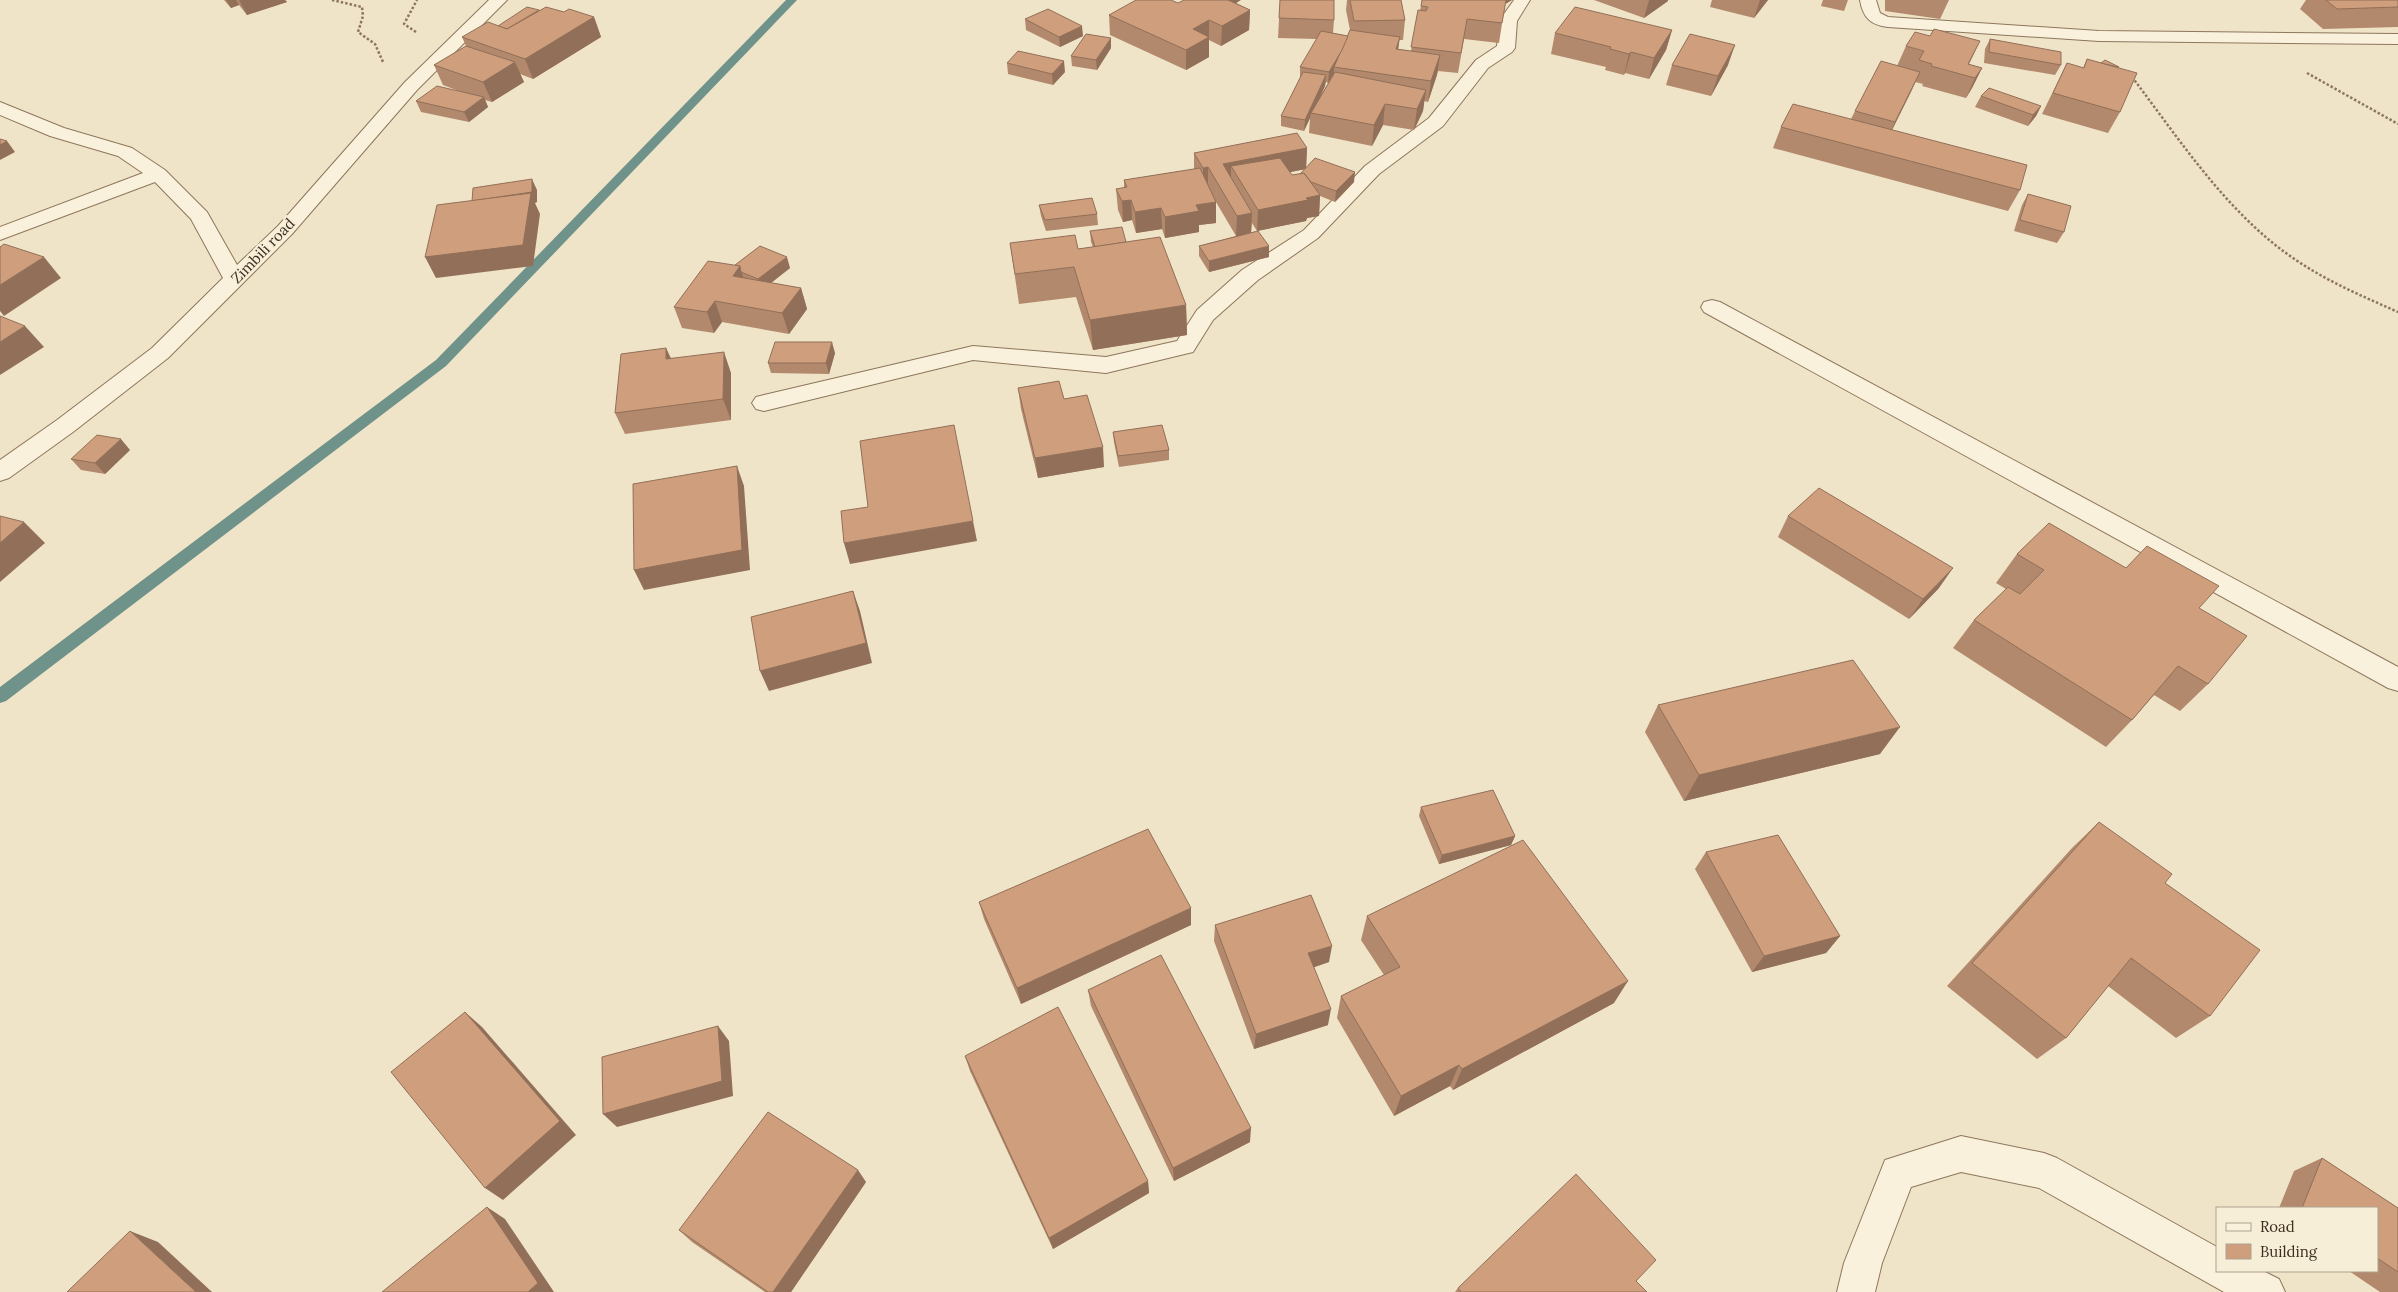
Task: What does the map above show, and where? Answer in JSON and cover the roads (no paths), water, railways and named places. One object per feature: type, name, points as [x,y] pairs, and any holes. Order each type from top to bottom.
[{"type":"street","name":"Zimbili road","points":[[0,472],[65,426],[160,353],[285,230],[411,86],[499,0]]},
{"type":"street","points":[[764,402],[973,353],[1106,365],[1185,347],[1205,316],[1244,281],[1311,234],[1372,170],[1436,122],[1482,64],[1506,48],[1508,22],[1522,0]]},
{"type":"street","points":[[1868,0],[1870,13],[1874,18],[1885,21],[2099,36],[2398,39]]},
{"type":"street","points":[[0,108],[57,132],[125,152],[158,174],[200,216],[235,280]]},
{"type":"street","points":[[0,234],[158,174]]},
{"type":"street","points":[[1712,307],[2398,680]]},
{"type":"street","points":[[1856,1292],[1862,1263],[1898,1173],[1961,1154],[2044,1171],[2216,1267]]},
{"type":"street","points":[[2223,1272],[2266,1292]]},
{"type":"waterway","points":[[0,696],[441,363],[792,0]]}]
